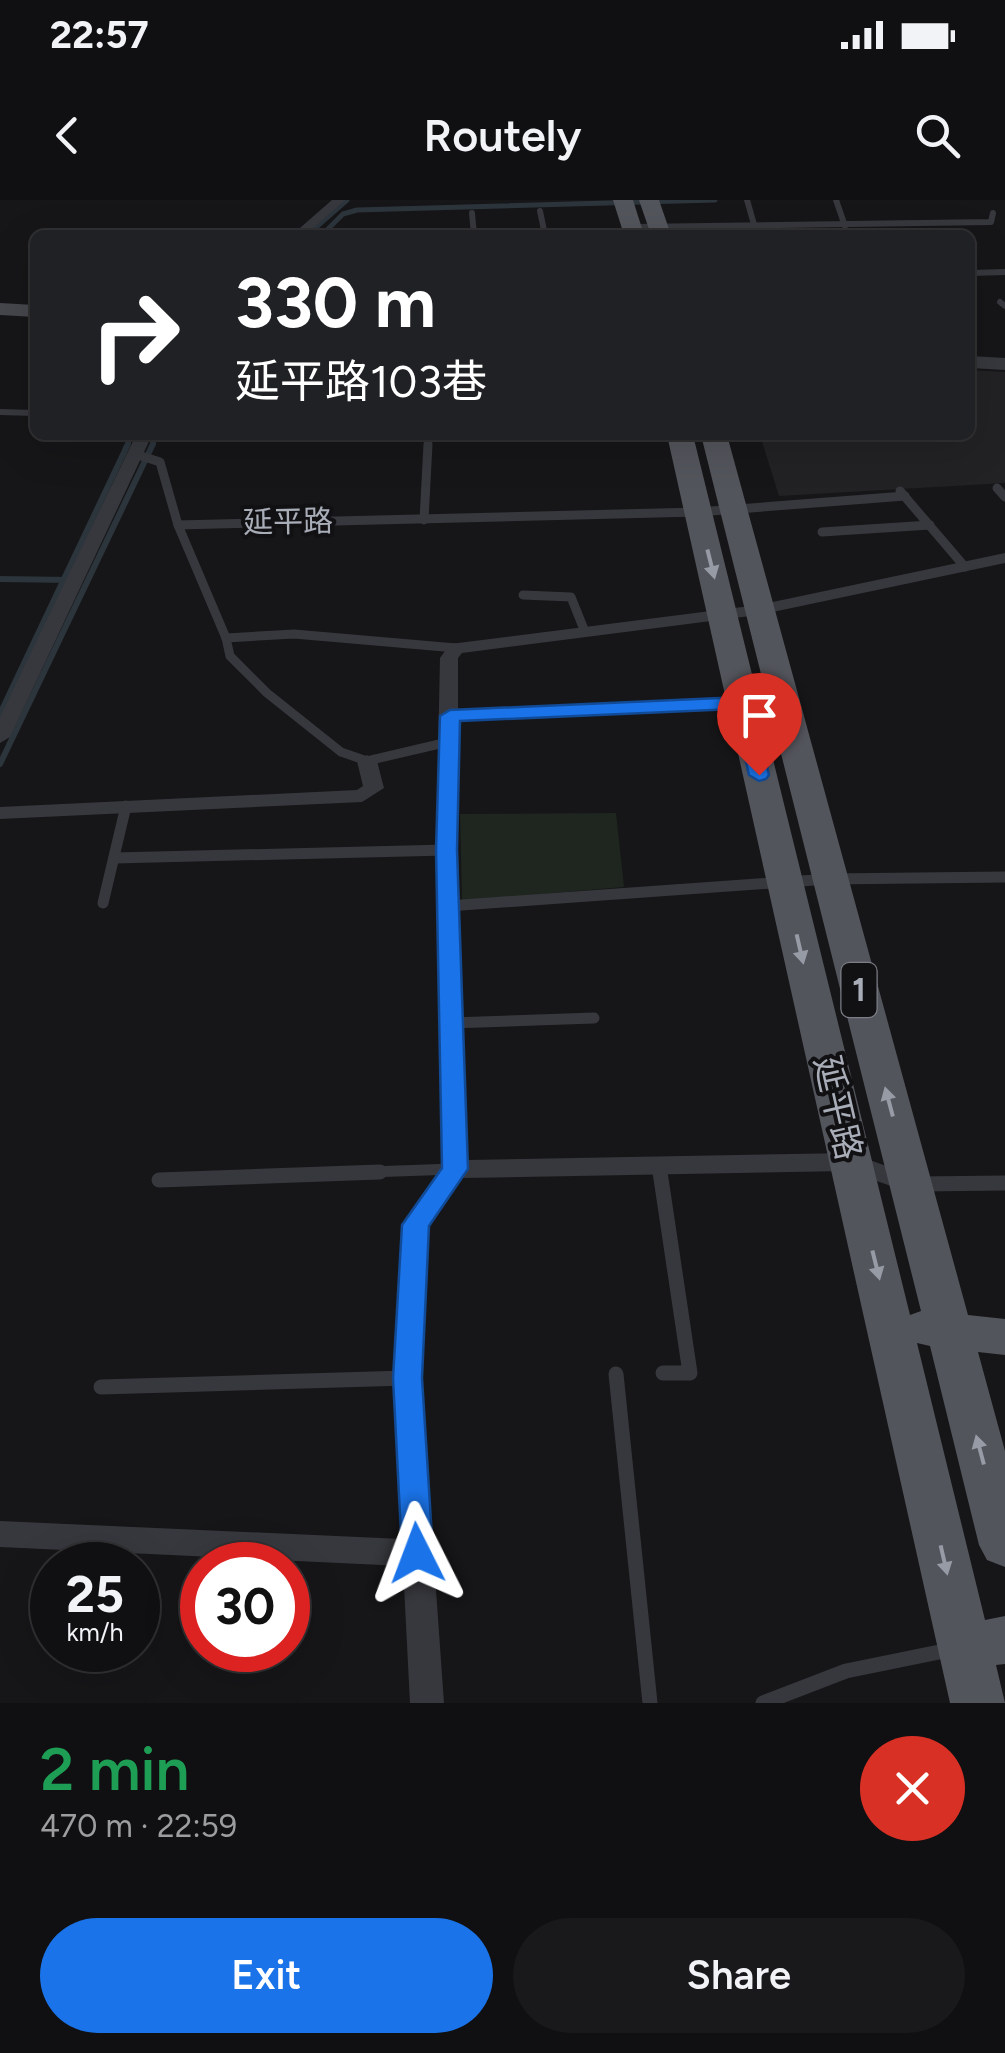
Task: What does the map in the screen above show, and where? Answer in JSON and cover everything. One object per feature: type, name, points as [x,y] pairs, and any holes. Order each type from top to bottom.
[{"type":"main road","points":[[623,200],[633,230]]},
{"type":"main road","points":[[649,200],[661,230]]},
{"type":"main road","points":[[1,312],[30,311]]},
{"type":"main road","name":"延平路","points":[[682,440],[716,511],[741,612],[829,880],[1005,1545]]},
{"type":"main road","name":"延平路","points":[[714,440],[716,511]]},
{"type":"main road","name":"延平路","points":[[741,612],[742,703],[850,1162],[892,1328],[984,1644],[978,1703]]},
{"type":"main road","points":[[892,1328],[948,1328],[1005,1338]]},
{"type":"street","points":[[304,230],[339,200]]},
{"type":"street","points":[[975,362],[1005,364]]},
{"type":"street","points":[[0,737],[142,440]]},
{"type":"street","points":[[427,1703],[407,1378],[416,1225],[455,1169],[447,850],[449,658],[456,648],[741,612],[1005,558]]},
{"type":"street","points":[[0,813],[362,796],[374,788],[367,761]]},
{"type":"street","points":[[455,1169],[850,1162],[910,1184]]},
{"type":"street","points":[[0,1534],[417,1553]]},
{"type":"lane","points":[[746,200],[756,230]]},
{"type":"lane","points":[[836,200],[846,226]]},
{"type":"lane","points":[[540,211],[545,230]]},
{"type":"lane","points":[[472,213],[474,230]]},
{"type":"lane","points":[[774,230],[991,222],[993,213]]},
{"type":"lane","points":[[961,223],[965,230]]},
{"type":"lane","points":[[889,225],[892,230]]},
{"type":"lane","points":[[863,226],[865,230]]},
{"type":"lane","points":[[975,273],[1005,272]]},
{"type":"lane","points":[[0,412],[30,413]]},
{"type":"lane","points":[[424,520],[429,440]]},
{"type":"lane","points":[[135,454],[160,462],[178,525],[230,656],[267,693],[341,752],[367,761],[448,742]]},
{"type":"lane","points":[[997,488],[1005,498]]},
{"type":"lane","name":"延平路","points":[[178,525],[716,511],[902,494],[930,526]]},
{"type":"lane","points":[[822,532],[930,526],[965,567]]},
{"type":"lane","points":[[523,596],[572,597],[585,632]]},
{"type":"lane","points":[[226,638],[294,634],[456,648]]},
{"type":"lane","points":[[450,716],[742,703]]},
{"type":"lane","points":[[103,903],[126,806]]},
{"type":"lane","points":[[114,858],[447,850]]},
{"type":"lane","points":[[448,906],[785,882],[1005,877]]},
{"type":"lane","points":[[451,1024],[594,1018]]},
{"type":"lane","points":[[659,1165],[690,1373],[663,1373]]},
{"type":"lane","points":[[159,1180],[455,1169]]},
{"type":"lane","points":[[910,1184],[1005,1183]]},
{"type":"lane","points":[[616,1374],[650,1703]]},
{"type":"lane","points":[[101,1387],[407,1378]]},
{"type":"lane","points":[[763,1703],[846,1671],[984,1644]]},
{"type":"shaded area","points":[[975,370],[1005,372],[1005,483],[779,496],[762,440],[975,440]]},
{"type":"shaded area","points":[[616,813],[624,887],[462,901],[460,814]]},
{"type":"waterway","points":[[313,230],[347,200]]},
{"type":"waterway","points":[[327,230],[343,214],[357,210],[715,200]]},
{"type":"waterway","points":[[126,447],[130,440]]},
{"type":"waterway","points":[[151,447],[154,440]]},
{"type":"waterway","points":[[64,580],[128,444]]},
{"type":"waterway","points":[[0,764],[153,444]]},
{"type":"waterway","points":[[0,579],[64,580]]},
{"type":"waterway","points":[[0,714],[64,580]]},
{"type":"waterway","points":[[64,580],[70,580]]},
{"type":"route","points":[[417,1553],[407,1378],[416,1225],[455,1169],[447,850],[450,716],[742,703],[759,775]]}]
